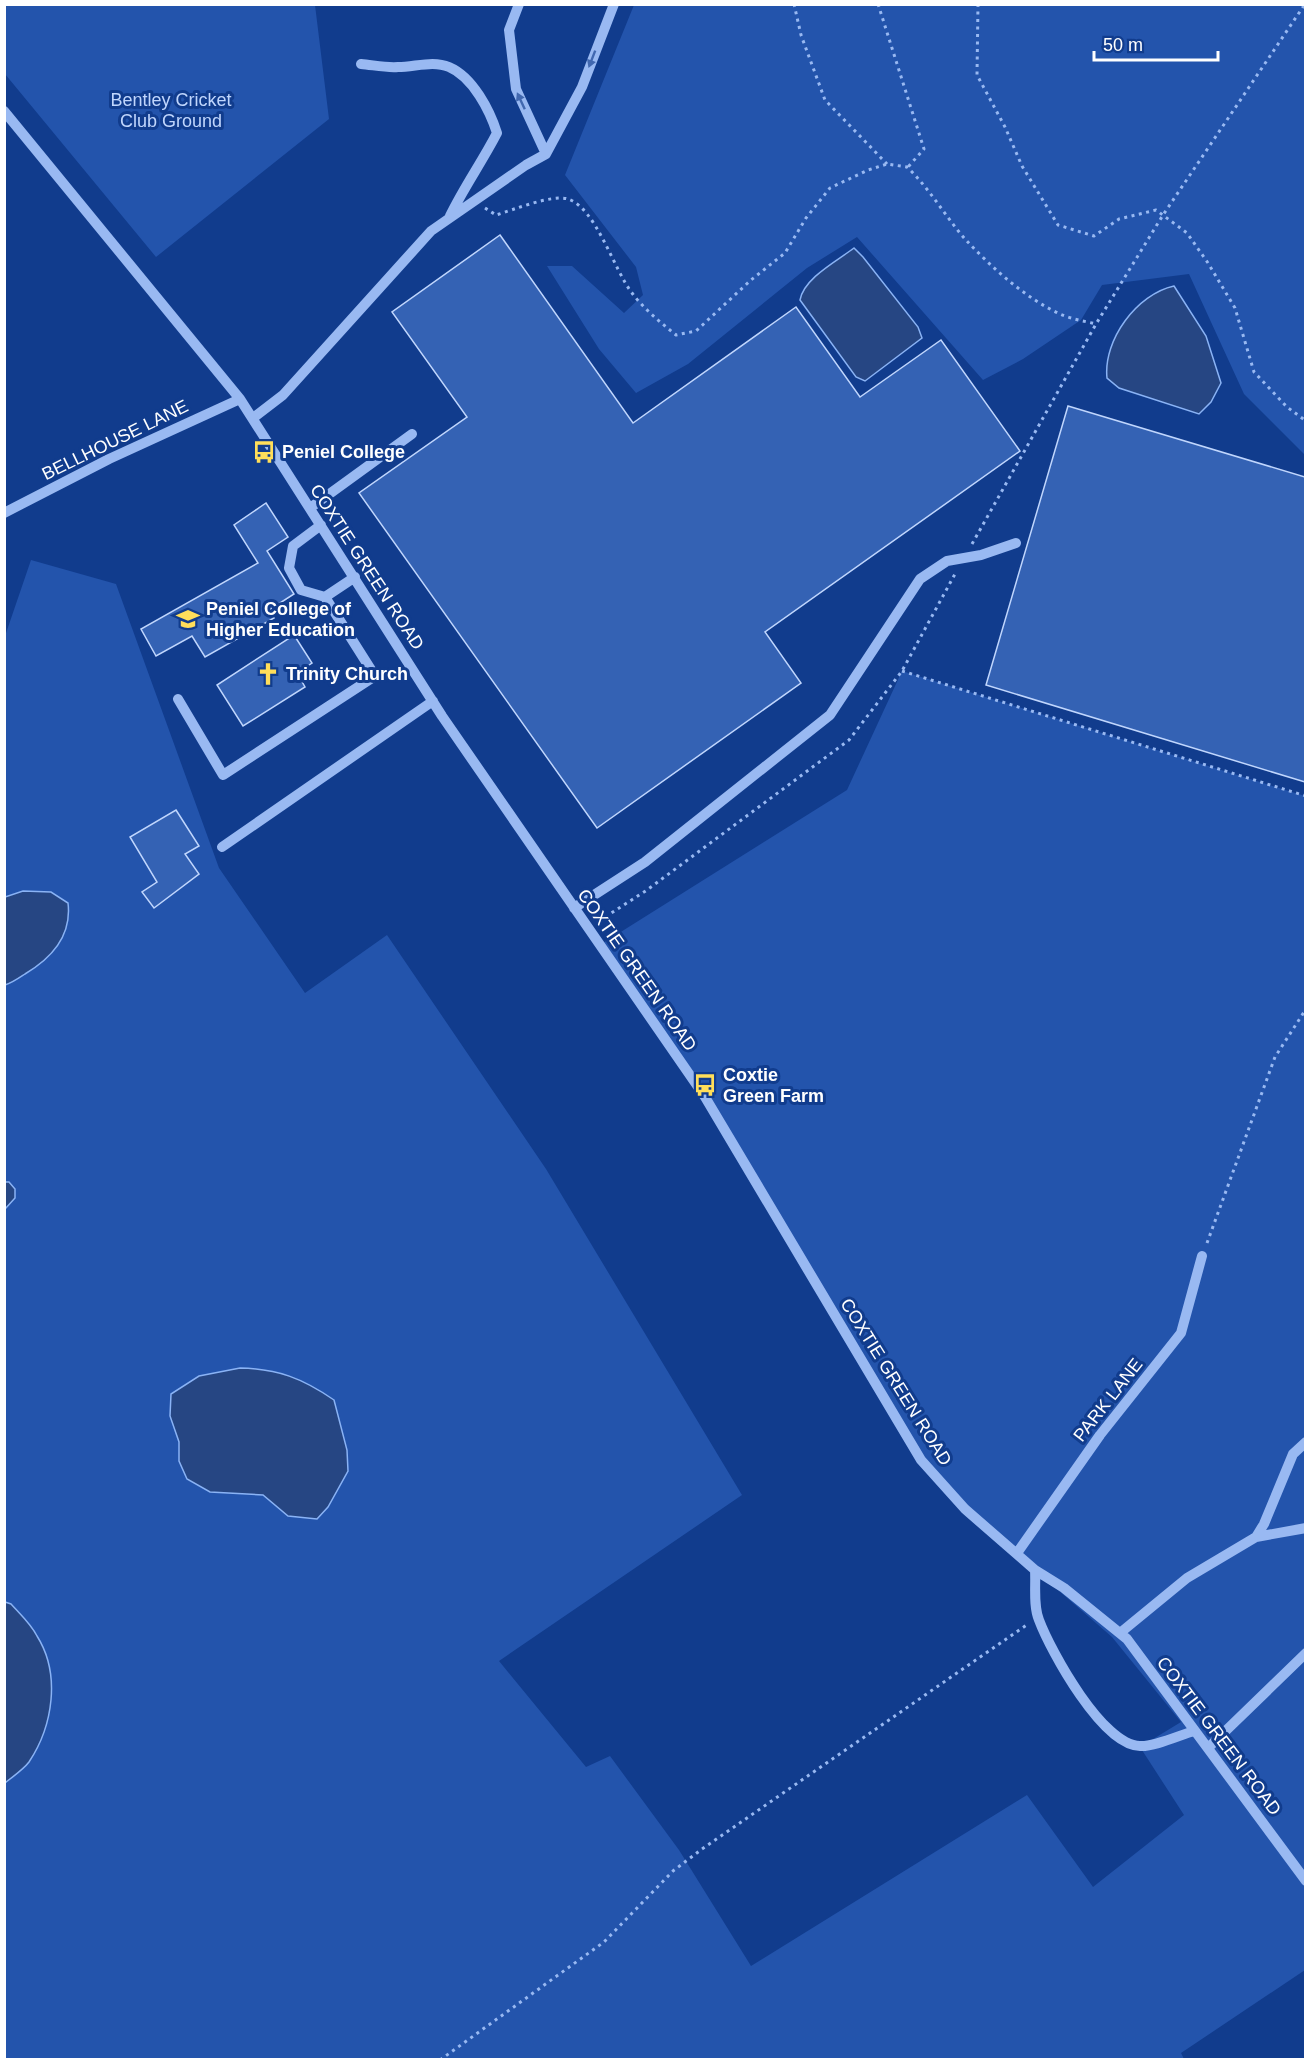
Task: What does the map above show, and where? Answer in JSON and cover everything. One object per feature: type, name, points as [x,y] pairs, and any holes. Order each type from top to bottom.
[{"type":"street","points":[[519,4],[509,30],[516,89],[546,154]]},
{"type":"street","points":[[253,418],[283,395],[424,239],[449,218],[546,154],[582,87],[614,4]]},
{"type":"street","points":[[361,64],[398,68],[433,63],[451,67],[472,87],[489,108],[497,133],[482,163],[466,183],[449,218]]},
{"type":"street","name":"COXTIE GREEN ROAD","points":[[4,111],[240,399],[253,418],[433,701],[705,1097],[921,1460],[965,1509],[1035,1570],[1120,1633],[1194,1731],[1209,1747],[1305,1881]]},
{"type":"street","name":"BELLHOUSE LANE","points":[[4,513],[109,459],[240,399]]},
{"type":"street","points":[[310,508],[412,434]]},
{"type":"street","points":[[178,699],[223,775],[375,676],[325,597],[302,590],[289,568],[293,546],[321,525]]},
{"type":"street","points":[[574,908],[645,862],[830,715],[920,579],[947,561],[981,555],[1016,543]]},
{"type":"street","points":[[325,597],[355,578]]},
{"type":"street","points":[[222,847],[433,701]]},
{"type":"street","name":"PARK LANE","points":[[1017,1552],[1100,1435],[1181,1333],[1202,1256]]},
{"type":"street","points":[[1256,1537],[1264,1524],[1293,1454],[1305,1442]]},
{"type":"street","points":[[1120,1633],[1187,1578],[1256,1537],[1305,1528]]},
{"type":"street","points":[[1035,1570],[1038,1618],[1067,1675],[1090,1708],[1118,1738],[1140,1747],[1194,1731]]},
{"type":"street","points":[[1209,1747],[1305,1653]]},
{"type":"path","points":[[794,4],[801,35],[825,100],[887,164]]},
{"type":"path","points":[[878,4],[924,149],[908,167]]},
{"type":"path","points":[[978,4],[977,75],[1005,127],[1022,166],[1058,225],[1094,236],[1119,219],[1156,210],[1187,233],[1235,308],[1254,372],[1305,421]]},
{"type":"path","points":[[1163,215],[1305,4]]},
{"type":"path","points":[[474,201],[496,215],[556,198],[568,199],[584,208],[632,293],[656,319],[676,335],[696,331],[751,280],[785,253],[806,218],[830,188],[868,170],[887,164],[908,167],[940,202],[965,238],[995,268],[1035,299],[1061,315],[1096,324]]},
{"type":"path","points":[[902,671],[1305,796]]},
{"type":"path","points":[[1202,1256],[1275,1057],[1305,1009]]},
{"type":"path","points":[[440,2060],[604,1942],[673,1871],[702,1848],[941,1682],[959,1674],[1004,1638],[1038,1618]]},
{"type":"green space","name":"Bentley Cricket Club Ground","points":[[4,5],[315,5],[329,119],[156,257],[5,74]]},
{"type":"green space","points":[[634,5],[1305,5],[1305,455],[1244,394],[1189,274],[1102,285],[1081,320],[1023,359],[983,380],[857,237],[807,268],[688,364],[636,393],[599,349],[547,266],[572,266],[624,313],[643,295],[636,267],[565,175]]},
{"type":"green space","points":[[31,560],[116,584],[219,868],[305,993],[387,935],[546,1169],[742,1495],[499,1661],[586,1767],[610,1756],[679,1850],[751,1966],[1027,1795],[1093,1887],[1184,1815],[1140,1747],[1181,1722],[1112,1637],[965,1509],[939,1483],[705,1097],[600,945],[847,790],[902,671],[1305,796],[1305,1970],[1181,2053],[1184,2059],[5,2059],[4,639]]},
{"type":"shaded area","points":[[854,248],[918,327],[922,338],[865,381],[856,377],[800,300],[814,277]]},
{"type":"shaded area","points":[[1174,286],[1206,336],[1221,383],[1211,402],[1199,414],[1119,388],[1107,378],[1107,363],[1111,349],[1125,321],[1147,298]]},
{"type":"shaded area","points":[[23,891],[51,892],[68,903],[67,926],[58,945],[44,961],[5,985],[5,897]]},
{"type":"shaded area","points":[[5,1182],[9,1182],[15,1189],[15,1198],[5,1209]]},
{"type":"shaded area","points":[[240,1368],[266,1370],[289,1376],[334,1400],[347,1450],[348,1471],[328,1507],[317,1519],[288,1516],[263,1495],[210,1492],[187,1479],[179,1461],[179,1442],[170,1416],[171,1394],[199,1376]]},
{"type":"shaded area","points":[[5,1602],[11,1604],[25,1619],[45,1651],[51,1683],[51,1700],[44,1732],[37,1748],[27,1765],[5,1783]]},
{"type":"building","points":[[500,235],[633,423],[796,307],[860,397],[941,340],[1020,451],[765,632],[801,683],[597,828],[359,493],[467,417],[392,312]]},
{"type":"building","points":[[1068,406],[1305,477],[1305,782],[986,685]]},
{"type":"building","points":[[266,503],[288,537],[267,551],[294,594],[269,610],[274,618],[205,657],[192,636],[156,656],[141,629],[258,563],[234,525]]},
{"type":"building","points":[[294,635],[312,663],[297,673],[305,687],[243,726],[217,685]]},
{"type":"building","points":[[176,810],[199,846],[185,854],[199,874],[154,908],[142,892],[157,882],[130,837]]},
{"type":"place","name":"Peniel College","points":[[264,452]]},
{"type":"place","name":"Peniel College of Higher Education","points":[[188,619]]},
{"type":"place","name":"Trinity Church","points":[[268,674]]},
{"type":"place","name":"Coxtie Green Farm","points":[[705,1085]]}]
